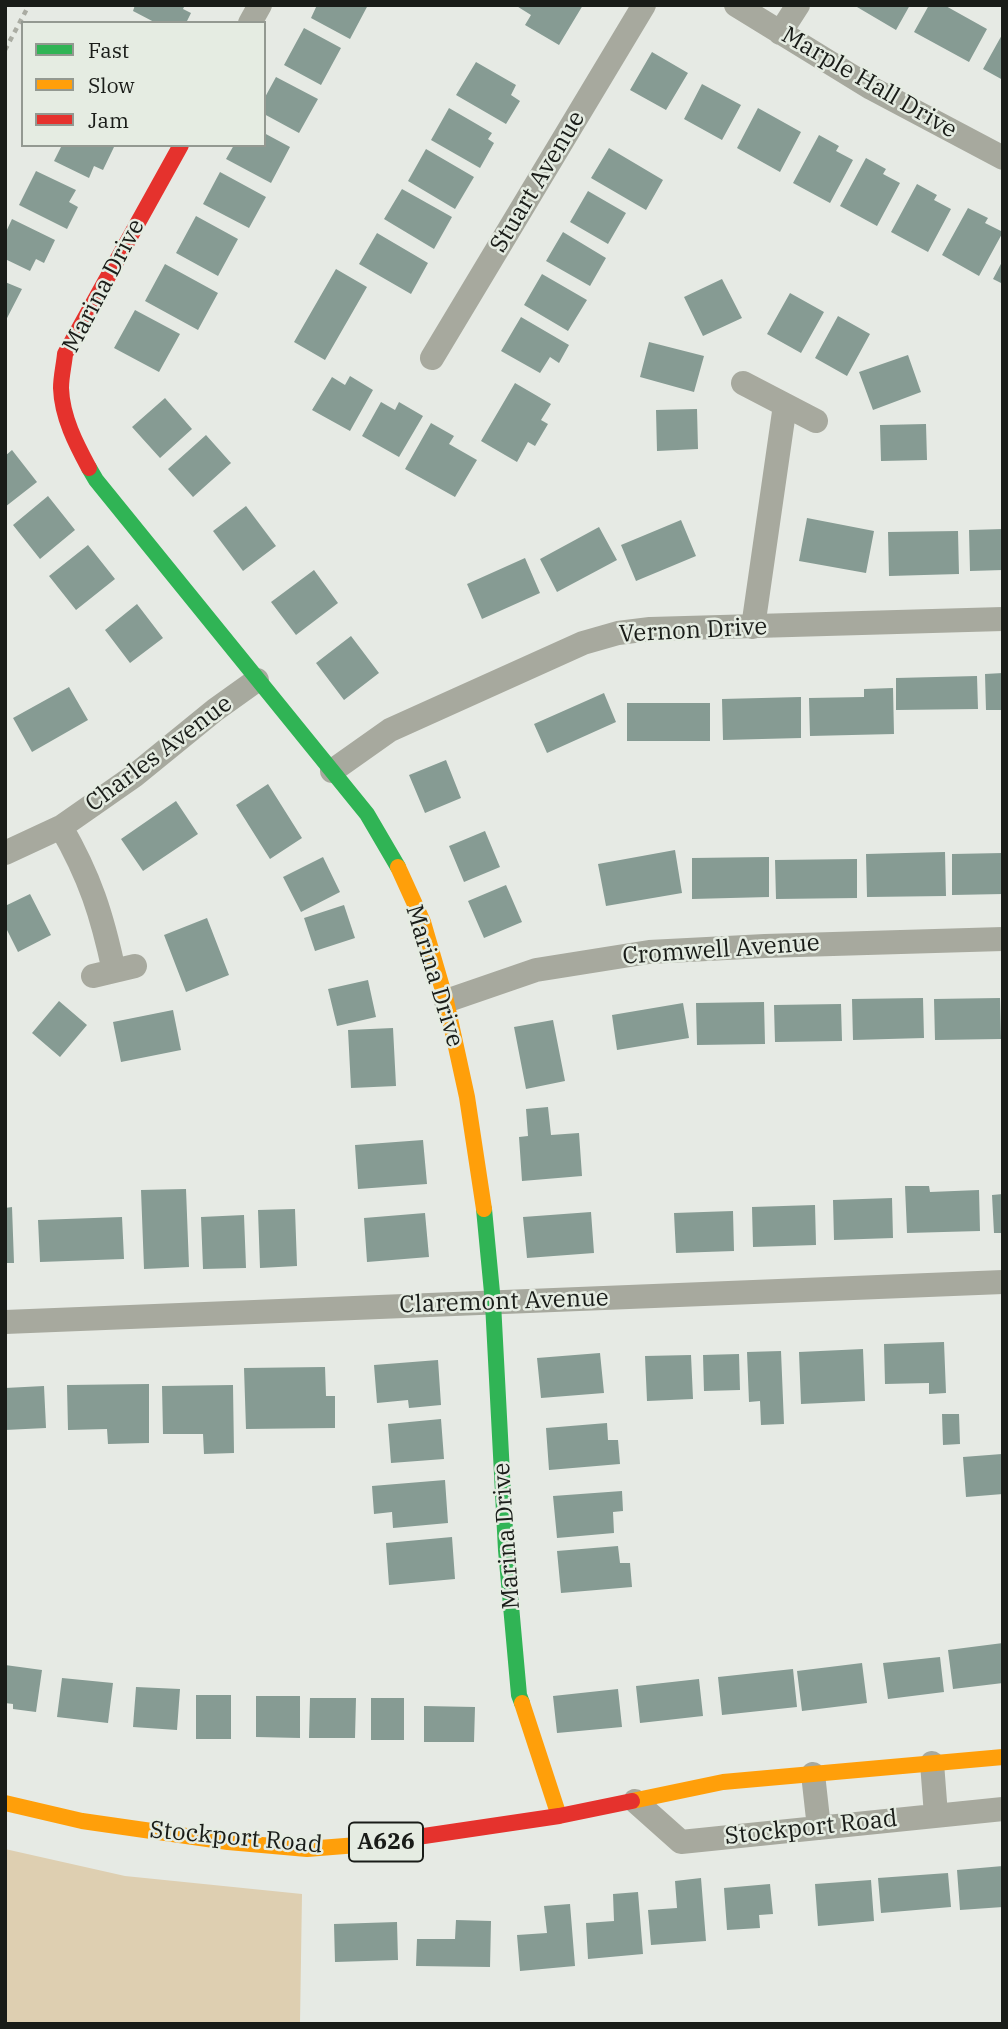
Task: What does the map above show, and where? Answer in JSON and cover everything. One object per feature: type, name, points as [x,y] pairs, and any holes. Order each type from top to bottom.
[{"type":"street","points":[[251,21],[260,5]]},
{"type":"street","name":"Stuart Avenue","points":[[432,358],[644,5]]},
{"type":"street","name":"Marple Hall Drive","points":[[736,5],[871,88],[1003,158]]},
{"type":"street","points":[[780,33],[798,5]]},
{"type":"street","name":"Marina Drive","points":[[180,147],[65,354],[61,385],[65,417],[79,452],[96,480],[367,814],[395,860],[423,922],[446,1001],[467,1097],[484,1205],[493,1303],[506,1550],[519,1695],[559,1816]]},
{"type":"street","points":[[743,383],[816,421]]},
{"type":"street","points":[[752,627],[785,405]]},
{"type":"street","name":"Vernon Drive","points":[[332,771],[390,730],[583,643],[618,633],[650,629],[1003,619]]},
{"type":"street","name":"Charles Avenue","points":[[5,853],[61,827],[134,776],[215,710],[257,680]]},
{"type":"street","name":"Charles Avenue","points":[[61,827],[79,858],[95,895],[114,971]]},
{"type":"street","name":"Cromwell Avenue","points":[[446,1001],[536,970],[649,952],[1003,939]]},
{"type":"street","name":"Claremont Avenue","points":[[5,1322],[1003,1282]]},
{"type":"street","name":"Stockport Road","points":[[5,1802],[82,1821],[229,1842],[307,1849],[383,1843],[559,1816],[723,1782],[1003,1757]]},
{"type":"street","points":[[932,1763],[936,1815]]},
{"type":"street","points":[[813,1774],[819,1828]]},
{"type":"street","name":"Stockport Road","points":[[635,1801],[681,1842],[1003,1809]]},
{"type":"path","points":[[5,50],[29,5]]},
{"type":"shaded area","points":[[5,1849],[125,1876],[302,1894],[300,2023],[303,2024],[5,2024]]},
{"type":"building","points":[[135,5],[185,5],[183,9],[191,13],[187,21],[152,21],[133,11]]},
{"type":"building","points":[[317,5],[368,5],[350,39],[311,18]]},
{"type":"building","points":[[515,5],[583,5],[559,45],[525,25],[531,15]]},
{"type":"building","points":[[910,5],[896,30],[857,7]]},
{"type":"building","points":[[929,5],[944,5],[987,29],[969,62],[914,32]]},
{"type":"building","points":[[304,28],[341,48],[321,85],[284,65]]},
{"type":"building","points":[[1003,33],[1003,80],[983,69]]},
{"type":"building","points":[[652,52],[688,73],[666,110],[630,90]]},
{"type":"building","points":[[476,62],[516,85],[511,95],[520,101],[506,124],[456,95]]},
{"type":"building","points":[[276,77],[318,99],[299,133],[266,115],[266,95]]},
{"type":"building","points":[[702,84],[741,105],[722,140],[684,119]]},
{"type":"building","points":[[449,108],[492,133],[488,139],[494,143],[480,168],[431,140]]},
{"type":"building","points":[[758,108],[801,132],[780,172],[737,148]]},
{"type":"building","points":[[266,134],[290,147],[271,183],[226,159],[233,147],[266,147]]},
{"type":"building","points":[[819,135],[839,146],[836,151],[853,160],[830,203],[793,183]]},
{"type":"building","points":[[61,147],[114,147],[103,170],[94,166],[89,178],[54,161]]},
{"type":"building","points":[[609,148],[663,180],[646,210],[591,178]]},
{"type":"building","points":[[426,149],[474,177],[455,209],[408,181]]},
{"type":"building","points":[[866,158],[886,169],[883,174],[900,183],[877,226],[840,206]]},
{"type":"building","points":[[36,171],[76,190],[69,202],[78,207],[67,229],[19,205]]},
{"type":"building","points":[[220,172],[266,197],[249,228],[203,204]]},
{"type":"building","points":[[917,184],[937,195],[934,200],[951,209],[928,252],[891,232]]},
{"type":"building","points":[[402,189],[452,217],[434,249],[384,219]]},
{"type":"building","points":[[588,191],[626,213],[608,244],[570,222]]},
{"type":"building","points":[[968,208],[988,218],[985,223],[1003,232],[979,276],[942,255]]},
{"type":"building","points":[[196,216],[238,239],[218,276],[176,253]]},
{"type":"building","points":[[12,219],[55,240],[44,263],[36,259],[30,271],[5,259],[5,234]]},
{"type":"building","points":[[563,232],[606,258],[590,286],[546,261]]},
{"type":"building","points":[[377,233],[428,263],[411,294],[359,264]]},
{"type":"building","points":[[1003,260],[1003,284],[993,279]]},
{"type":"building","points":[[165,264],[218,293],[198,330],[145,301]]},
{"type":"building","points":[[336,269],[367,287],[325,360],[294,342]]},
{"type":"building","points":[[542,274],[587,300],[568,331],[524,305]]},
{"type":"building","points":[[722,279],[742,318],[703,336],[684,297]]},
{"type":"building","points":[[5,282],[22,289],[5,322]]},
{"type":"building","points":[[790,293],[824,312],[801,353],[767,334]]},
{"type":"building","points":[[135,310],[180,334],[159,372],[114,348]]},
{"type":"building","points":[[838,316],[870,334],[847,376],[815,358]]},
{"type":"building","points":[[521,317],[569,345],[559,363],[550,357],[540,373],[501,351]]},
{"type":"building","points":[[649,342],[704,356],[694,392],[640,377]]},
{"type":"building","points":[[908,355],[921,392],[873,410],[859,372]]},
{"type":"building","points":[[350,376],[373,390],[350,431],[312,410],[332,377],[345,385]]},
{"type":"building","points":[[515,383],[551,404],[541,420],[548,424],[535,446],[528,442],[517,462],[481,441]]},
{"type":"building","points":[[165,398],[192,429],[160,458],[132,427]]},
{"type":"building","points":[[381,402],[395,410],[399,402],[423,416],[399,457],[362,436]]},
{"type":"building","points":[[697,409],[698,449],[657,451],[656,410]]},
{"type":"building","points":[[431,423],[454,436],[449,444],[477,460],[455,497],[405,469]]},
{"type":"building","points":[[926,424],[927,460],[881,461],[880,425]]},
{"type":"building","points":[[206,435],[231,463],[193,497],[168,469]]},
{"type":"building","points":[[12,450],[37,482],[5,507],[5,456]]},
{"type":"building","points":[[48,496],[75,530],[40,559],[13,525]]},
{"type":"building","points":[[246,506],[276,546],[243,571],[213,531]]},
{"type":"building","points":[[807,518],[874,531],[866,573],[799,561]]},
{"type":"building","points":[[681,520],[696,556],[636,581],[621,545]]},
{"type":"building","points":[[599,527],[617,560],[557,592],[540,559]]},
{"type":"building","points":[[1003,529],[1003,570],[970,571],[969,530]]},
{"type":"building","points":[[958,531],[959,574],[889,576],[888,532]]},
{"type":"building","points":[[88,545],[115,579],[76,610],[49,576]]},
{"type":"building","points":[[525,558],[540,593],[482,619],[467,584]]},
{"type":"building","points":[[314,570],[338,603],[296,635],[271,602]]},
{"type":"building","points":[[137,604],[163,638],[130,663],[105,630]]},
{"type":"building","points":[[351,636],[379,673],[344,700],[316,663]]},
{"type":"building","points":[[1003,673],[1003,710],[986,710],[985,674]]},
{"type":"building","points":[[977,676],[978,709],[896,710],[896,678]]},
{"type":"building","points":[[69,687],[88,720],[32,752],[13,718]]},
{"type":"building","points":[[893,688],[894,734],[810,736],[809,698],[864,697],[864,689]]},
{"type":"building","points":[[604,693],[616,722],[547,753],[534,724]]},
{"type":"building","points":[[801,697],[801,738],[723,740],[722,699]]},
{"type":"building","points":[[627,703],[710,703],[710,741],[627,741]]},
{"type":"building","points":[[446,760],[461,798],[425,813],[409,775]]},
{"type":"building","points":[[268,784],[302,838],[270,859],[236,805]]},
{"type":"building","points":[[176,801],[198,834],[143,871],[121,839]]},
{"type":"building","points":[[485,831],[500,867],[464,882],[449,846]]},
{"type":"building","points":[[675,850],[682,893],[606,906],[598,864]]},
{"type":"building","points":[[945,852],[946,896],[867,897],[866,854]]},
{"type":"building","points":[[1003,853],[1003,894],[952,895],[952,854]]},
{"type":"building","points":[[323,857],[340,892],[301,912],[283,877]]},
{"type":"building","points":[[769,857],[769,897],[692,899],[692,858]]},
{"type":"building","points":[[857,859],[857,898],[776,899],[775,860]]},
{"type":"building","points":[[506,885],[522,922],[484,938],[468,901]]},
{"type":"building","points":[[30,894],[51,935],[18,952],[5,926],[5,906]]},
{"type":"building","points":[[344,905],[355,938],[315,951],[304,918]]},
{"type":"building","points":[[207,918],[229,975],[186,992],[164,935]]},
{"type":"building","points":[[368,980],[376,1017],[337,1026],[328,989]]},
{"type":"building","points":[[923,998],[924,1038],[853,1040],[852,999]]},
{"type":"building","points":[[1000,998],[1001,1039],[935,1040],[934,999]]},
{"type":"building","points":[[59,1001],[87,1025],[60,1057],[32,1033]]},
{"type":"building","points":[[764,1002],[765,1044],[697,1045],[696,1003]]},
{"type":"building","points":[[683,1003],[689,1038],[617,1050],[612,1015]]},
{"type":"building","points":[[841,1004],[842,1041],[775,1042],[774,1005]]},
{"type":"building","points":[[173,1010],[181,1050],[121,1062],[113,1022]]},
{"type":"building","points":[[553,1020],[565,1081],[526,1089],[514,1027]]},
{"type":"building","points":[[393,1028],[396,1086],[351,1088],[348,1030]]},
{"type":"building","points":[[548,1107],[551,1135],[579,1133],[582,1176],[522,1181],[519,1137],[528,1136],[526,1109]]},
{"type":"building","points":[[423,1140],[427,1184],[358,1189],[355,1145]]},
{"type":"building","points":[[905,1186],[929,1186],[930,1192],[979,1190],[980,1231],[907,1233]]},
{"type":"building","points":[[186,1189],[189,1267],[144,1269],[141,1190]]},
{"type":"building","points":[[1003,1194],[1003,1233],[994,1233],[992,1195]]},
{"type":"building","points":[[892,1198],[893,1238],[834,1240],[833,1200]]},
{"type":"building","points":[[815,1205],[816,1245],[753,1247],[752,1207]]},
{"type":"building","points":[[12,1207],[14,1263],[5,1263],[5,1208]]},
{"type":"building","points":[[295,1209],[297,1266],[260,1268],[258,1210]]},
{"type":"building","points":[[733,1211],[734,1251],[676,1253],[674,1213]]},
{"type":"building","points":[[591,1212],[594,1253],[527,1258],[523,1217]]},
{"type":"building","points":[[425,1213],[429,1257],[367,1262],[364,1218]]},
{"type":"building","points":[[244,1215],[246,1268],[203,1269],[201,1217]]},
{"type":"building","points":[[122,1217],[124,1259],[40,1262],[38,1220]]},
{"type":"building","points":[[944,1342],[946,1393],[929,1394],[929,1383],[885,1384],[884,1344]]},
{"type":"building","points":[[863,1349],[865,1401],[801,1404],[799,1352]]},
{"type":"building","points":[[781,1351],[784,1424],[761,1425],[760,1401],[749,1402],[747,1352]]},
{"type":"building","points":[[600,1353],[604,1393],[541,1398],[537,1358]]},
{"type":"building","points":[[739,1354],[740,1390],[704,1391],[703,1355]]},
{"type":"building","points":[[691,1355],[693,1399],[647,1401],[645,1356]]},
{"type":"building","points":[[438,1360],[441,1405],[409,1408],[408,1400],[377,1403],[374,1365]]},
{"type":"building","points":[[325,1367],[326,1396],[335,1396],[335,1428],[246,1429],[244,1368]]},
{"type":"building","points":[[149,1384],[149,1443],[108,1444],[107,1429],[68,1430],[67,1385]]},
{"type":"building","points":[[233,1385],[234,1453],[204,1454],[203,1434],[163,1434],[162,1386]]},
{"type":"building","points":[[44,1386],[46,1428],[5,1430],[5,1388]]},
{"type":"building","points":[[942,1414],[959,1414],[960,1444],[943,1445]]},
{"type":"building","points":[[441,1419],[444,1459],[391,1463],[388,1424]]},
{"type":"building","points":[[607,1423],[608,1440],[618,1440],[620,1464],[549,1470],[546,1428]]},
{"type":"building","points":[[1002,1454],[1003,1494],[966,1497],[963,1457]]},
{"type":"building","points":[[445,1480],[448,1523],[393,1528],[392,1512],[374,1514],[372,1486]]},
{"type":"building","points":[[622,1491],[623,1511],[613,1512],[614,1533],[557,1538],[553,1496]]},
{"type":"building","points":[[452,1537],[455,1579],[389,1585],[386,1543]]},
{"type":"building","points":[[618,1546],[620,1563],[630,1563],[632,1587],[561,1593],[557,1551]]},
{"type":"building","points":[[1003,1643],[1003,1683],[953,1689],[948,1650]]},
{"type":"building","points":[[940,1657],[944,1692],[888,1699],[883,1663]]},
{"type":"building","points":[[862,1663],[867,1703],[802,1711],[797,1671]]},
{"type":"building","points":[[5,1665],[42,1670],[36,1712],[13,1709],[13,1704],[5,1703]]},
{"type":"building","points":[[793,1669],[797,1707],[722,1715],[718,1677]]},
{"type":"building","points":[[62,1678],[113,1683],[108,1723],[57,1717]]},
{"type":"building","points":[[699,1679],[703,1716],[640,1723],[636,1686]]},
{"type":"building","points":[[136,1687],[180,1689],[177,1730],[133,1727]]},
{"type":"building","points":[[618,1689],[622,1727],[557,1733],[553,1696]]},
{"type":"building","points":[[196,1695],[231,1695],[231,1739],[196,1739]]},
{"type":"building","points":[[256,1696],[300,1696],[300,1738],[256,1737]]},
{"type":"building","points":[[310,1698],[356,1698],[355,1738],[309,1738]]},
{"type":"building","points":[[371,1698],[404,1698],[404,1740],[371,1740]]},
{"type":"building","points":[[424,1706],[475,1707],[474,1742],[424,1742]]},
{"type":"building","points":[[1003,1866],[1003,1907],[960,1910],[957,1870]]},
{"type":"building","points":[[948,1873],[951,1907],[881,1913],[878,1878]]},
{"type":"building","points":[[701,1878],[706,1941],[651,1945],[648,1910],[677,1908],[675,1881]]},
{"type":"building","points":[[871,1880],[874,1921],[818,1926],[815,1884]]},
{"type":"building","points":[[770,1884],[773,1914],[759,1915],[760,1928],[727,1930],[724,1888]]},
{"type":"building","points":[[638,1892],[643,1954],[588,1959],[586,1923],[614,1921],[613,1894]]},
{"type":"building","points":[[570,1904],[575,1966],[520,1971],[517,1935],[547,1933],[544,1906]]},
{"type":"building","points":[[456,1920],[491,1921],[490,1967],[416,1966],[417,1939],[455,1939]]},
{"type":"building","points":[[397,1922],[398,1960],[335,1962],[334,1924]]},
{"type":"traffic: fast","points":[[89,468],[367,814],[398,867]]},
{"type":"traffic: fast","points":[[484,1209],[493,1303],[506,1550],[519,1695],[522,1703]]},
{"type":"traffic: slow","points":[[398,867],[423,922],[446,1001],[467,1097],[484,1209]]},
{"type":"traffic: slow","points":[[522,1703],[559,1816]]},
{"type":"traffic: slow","points":[[632,1801],[723,1782],[1003,1757]]},
{"type":"traffic: slow","points":[[5,1803],[82,1821],[228,1842],[307,1849],[370,1844]]},
{"type":"traffic: jam","points":[[89,468],[64,409],[61,388],[65,354],[180,147]]},
{"type":"traffic: jam","points":[[370,1844],[559,1816],[632,1801]]}]
